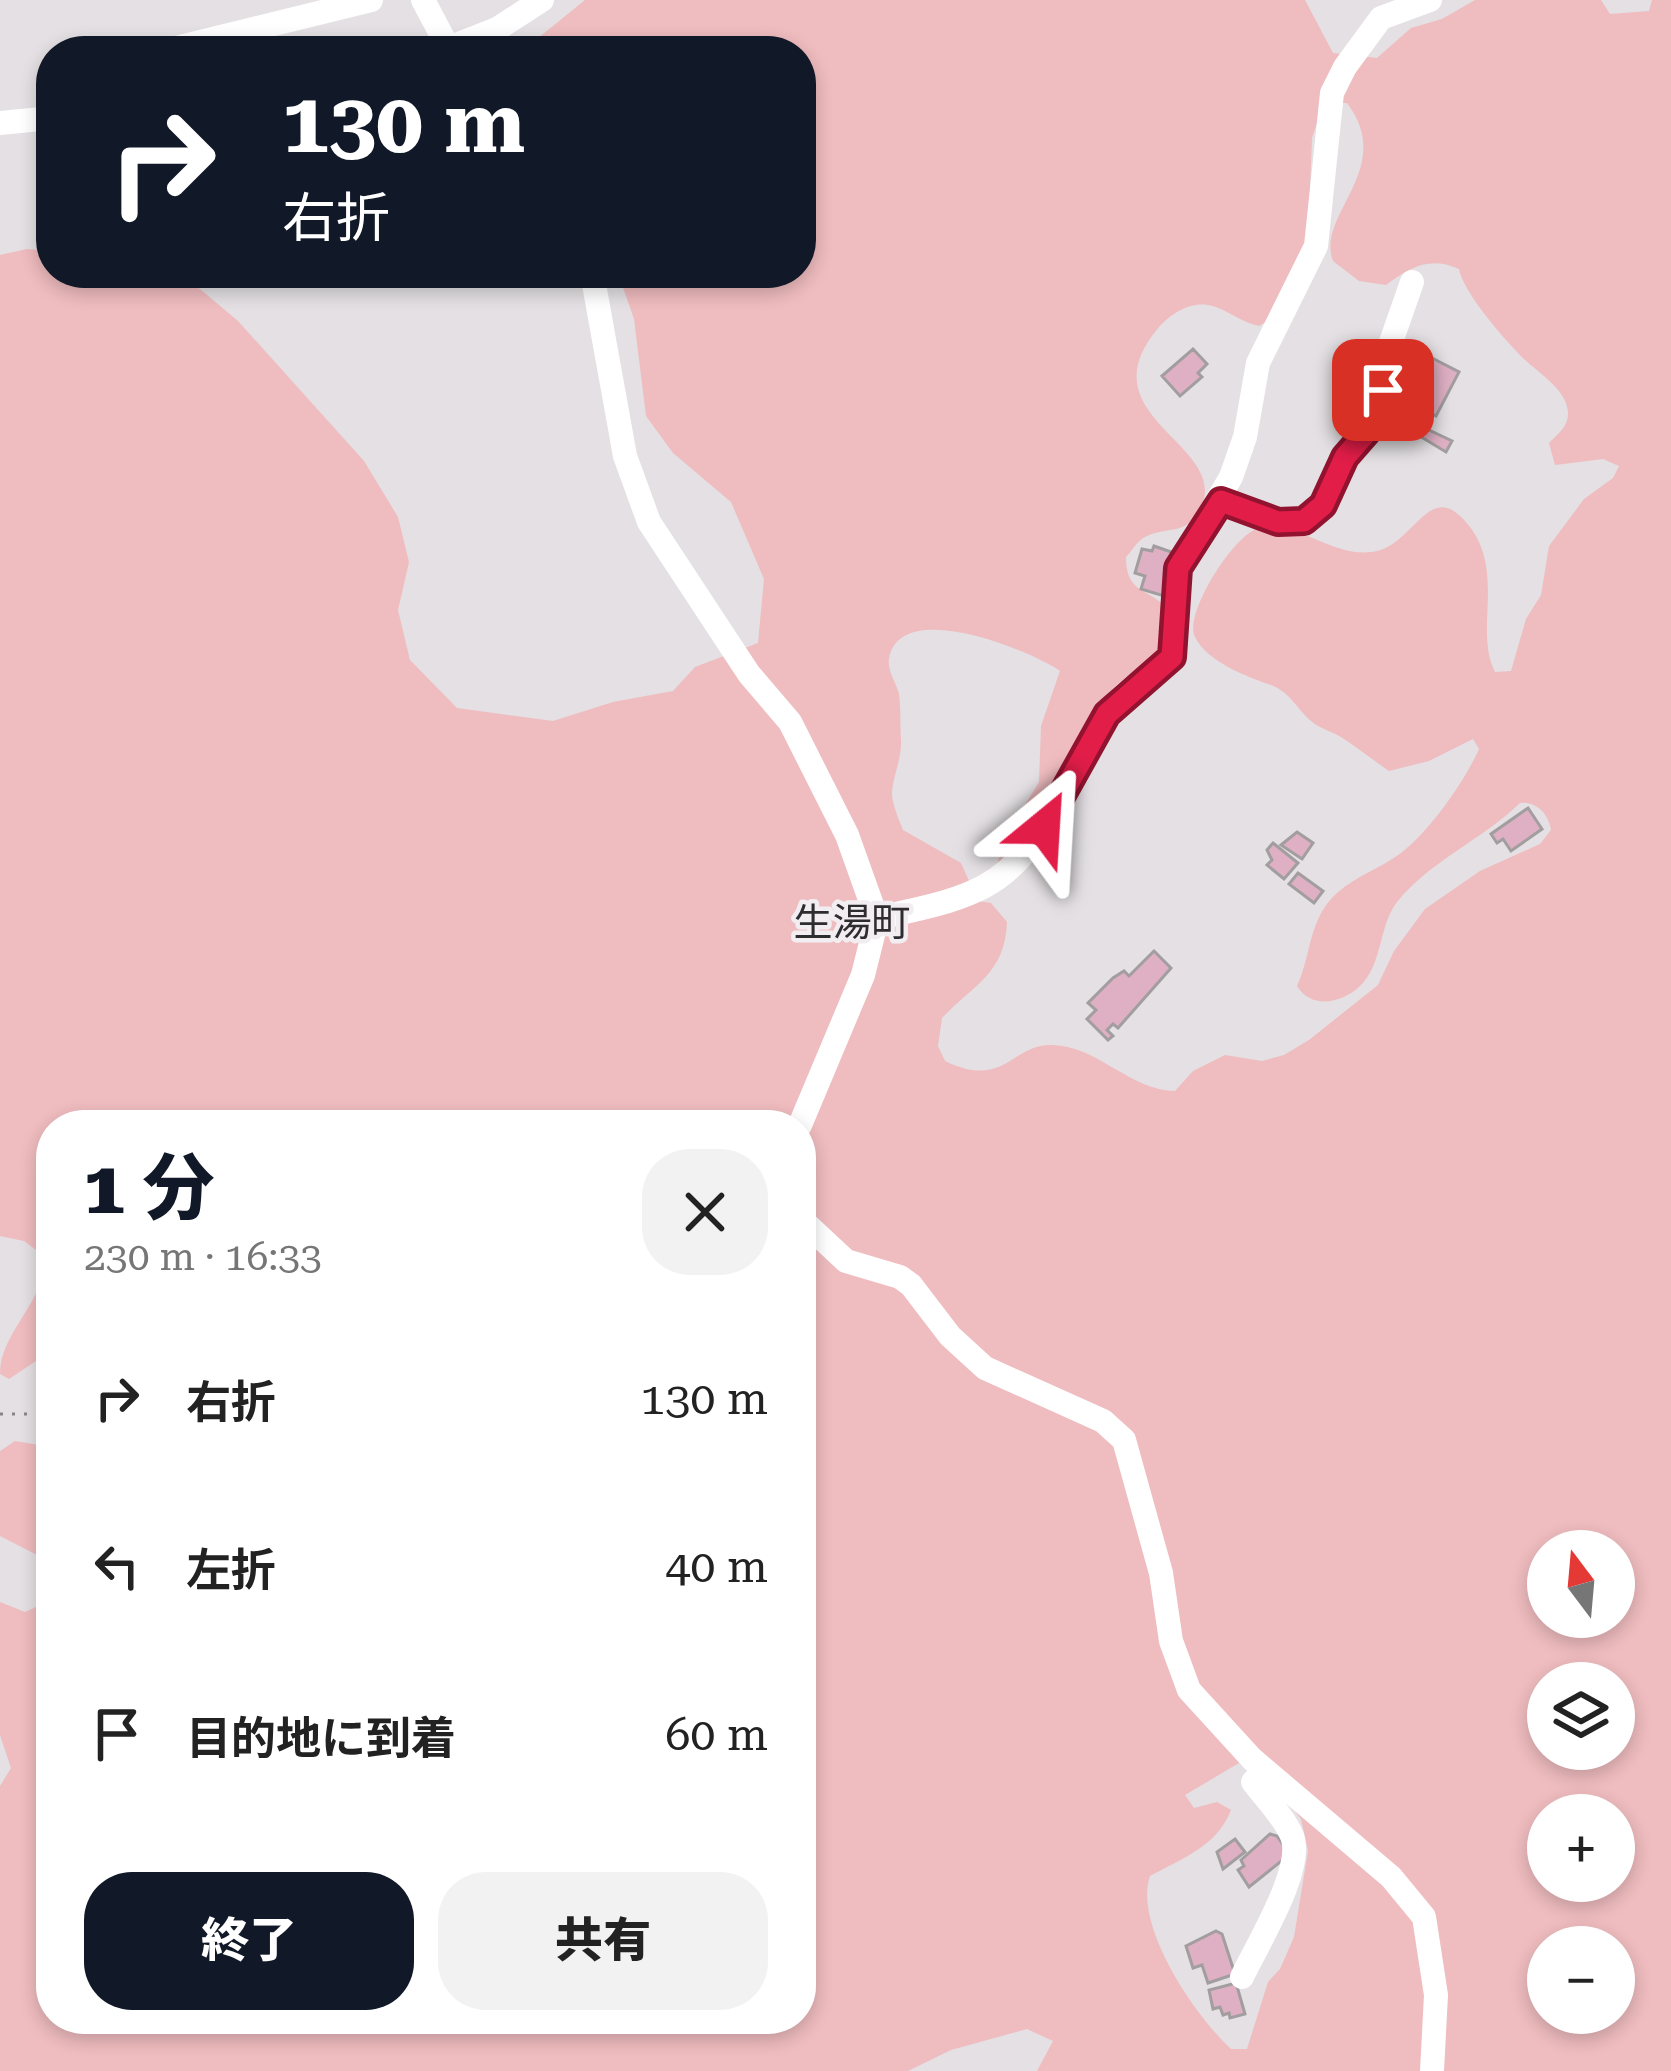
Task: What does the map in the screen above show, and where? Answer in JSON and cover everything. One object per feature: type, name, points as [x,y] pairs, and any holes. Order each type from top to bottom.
[{"type":"street","points":[[225,36],[371,0]]},
{"type":"street","points":[[423,0],[440,36]]},
{"type":"street","points":[[480,36],[542,0]]},
{"type":"street","points":[[877,919],[953,901],[989,884],[1018,859],[1061,800],[1107,714],[1172,657],[1178,568],[1221,501],[1245,437],[1258,363],[1316,246],[1332,93],[1345,67],[1382,18],[1430,0]]},
{"type":"street","points":[[0,123],[36,119]]},
{"type":"street","points":[[1221,501],[1278,522],[1304,521],[1323,505],[1345,457],[1386,410],[1384,362],[1412,282]]},
{"type":"street","points":[[595,288],[625,456],[649,522],[749,674],[790,722],[847,835],[877,919],[863,974],[806,1110]]},
{"type":"street","points":[[816,1233],[846,1261],[900,1277],[950,1336],[985,1368],[1115,1429],[1131,1454],[1136,1491],[1161,1573],[1171,1641],[1189,1690],[1265,1770],[1391,1876],[1424,1918],[1436,1995],[1432,2071]]},
{"type":"street","points":[[1242,1977],[1285,1889],[1296,1851],[1291,1833],[1253,1782],[1265,1770]]},
{"type":"path","points":[[0,1414],[36,1414]]},
{"type":"shaded area","points":[[585,0],[1305,0],[1333,53],[1377,58],[1411,28],[1442,19],[1475,0],[1601,0],[1610,14],[1649,11],[1652,0],[1671,0],[1671,2071],[1037,2071],[1053,2041],[1027,2029],[951,2050],[908,2071],[0,2071],[0,1786],[11,1768],[0,1735],[0,1602],[25,1612],[36,1607],[36,2034],[816,2034],[816,1110],[36,1110],[36,1250],[24,1241],[0,1236],[0,255],[36,250],[36,288],[199,288],[238,321],[364,461],[398,517],[409,562],[398,610],[410,660],[457,708],[553,721],[613,702],[673,691],[695,667],[758,643],[764,579],[731,502],[673,453],[646,416],[634,319],[623,288],[816,288],[816,36],[541,36]],"holes":[[[1337,103],[1347,103],[1360,127],[1363,149],[1360,170],[1330,244],[1333,261],[1359,281],[1386,285],[1421,265],[1439,263],[1459,269],[1493,325],[1556,387],[1566,403],[1567,421],[1549,443],[1555,465],[1603,459],[1619,466],[1613,478],[1584,499],[1549,546],[1541,595],[1526,619],[1511,671],[1495,672],[1489,654],[1483,553],[1475,534],[1448,508],[1428,512],[1400,538],[1377,551],[1348,550],[1292,530],[1262,527],[1239,542],[1214,574],[1193,626],[1201,646],[1218,661],[1278,688],[1315,724],[1389,771],[1429,761],[1473,739],[1479,749],[1445,805],[1412,844],[1344,887],[1328,903],[1297,986],[1318,1001],[1344,997],[1360,986],[1373,967],[1391,912],[1410,887],[1520,803],[1541,810],[1551,830],[1540,844],[1480,871],[1425,909],[1394,951],[1378,985],[1284,1055],[1262,1061],[1225,1055],[1193,1071],[1175,1091],[1144,1084],[1069,1047],[1038,1047],[981,1071],[945,1061],[938,1046],[942,1018],[994,966],[1007,922],[991,903],[978,901],[961,863],[903,830],[892,795],[901,740],[899,694],[889,659],[898,641],[916,632],[940,630],[995,642],[1060,671],[1041,726],[1039,782],[1000,846],[998,865],[1029,835],[1156,662],[1164,644],[1163,604],[1132,582],[1126,557],[1145,537],[1189,524],[1200,510],[1205,487],[1197,466],[1147,407],[1137,385],[1140,358],[1159,327],[1187,307],[1215,307],[1259,326],[1276,316],[1308,243],[1312,138],[1319,117]],[[1239,1763],[1278,1789],[1301,1819],[1308,1851],[1294,1937],[1280,1969],[1268,1982],[1247,2049],[1231,2049],[1185,1993],[1159,1944],[1147,1896],[1150,1876],[1208,1842],[1231,1810],[1217,1802],[1194,1808],[1185,1795]]]},
{"type":"shaded area","points":[[36,1292],[36,1361],[9,1379],[0,1374],[2,1358]]},
{"type":"shaded area","points":[[15,1441],[36,1444],[36,1554],[0,1536],[0,1451]]},
{"type":"building","points":[[1193,349],[1207,364],[1198,373],[1202,377],[1180,396],[1162,376]]},
{"type":"building","points":[[1432,358],[1459,372],[1436,416],[1408,401],[1423,361],[1429,364]]},
{"type":"building","points":[[1412,422],[1452,441],[1446,452],[1408,429]]},
{"type":"building","points":[[1154,546],[1177,554],[1164,596],[1141,589],[1145,576],[1135,573],[1142,549],[1152,551]]},
{"type":"building","points":[[1528,808],[1542,829],[1511,851],[1503,839],[1497,843],[1491,834]]},
{"type":"building","points":[[1297,832],[1313,843],[1302,859],[1281,845]]},
{"type":"building","points":[[1273,843],[1298,863],[1284,879],[1267,865],[1272,860],[1267,850]]},
{"type":"building","points":[[1298,873],[1323,891],[1314,903],[1289,884]]},
{"type":"building","points":[[1154,951],[1171,968],[1118,1028],[1113,1024],[1107,1030],[1113,1036],[1108,1040],[1087,1019],[1096,1010],[1088,1003],[1113,978],[1124,971],[1129,976]]},
{"type":"building","points":[[1270,1834],[1290,1854],[1249,1887],[1238,1870],[1244,1866],[1241,1860]]},
{"type":"building","points":[[1235,1839],[1245,1852],[1223,1869],[1217,1852]]},
{"type":"building","points":[[1216,1931],[1222,1934],[1235,1974],[1208,1983],[1202,1965],[1193,1968],[1186,1946]]},
{"type":"building","points":[[1236,1983],[1245,2014],[1230,2018],[1220,2007],[1213,2009],[1209,1990]]},
{"type":"district","name":"生湯町","points":[[852,923]]},
{"type":"route","points":[[1044,827],[1107,714],[1172,657],[1172,597],[1178,568],[1206,519],[1221,501],[1278,522],[1304,521],[1323,505],[1345,457],[1386,410],[1383,390]]}]
